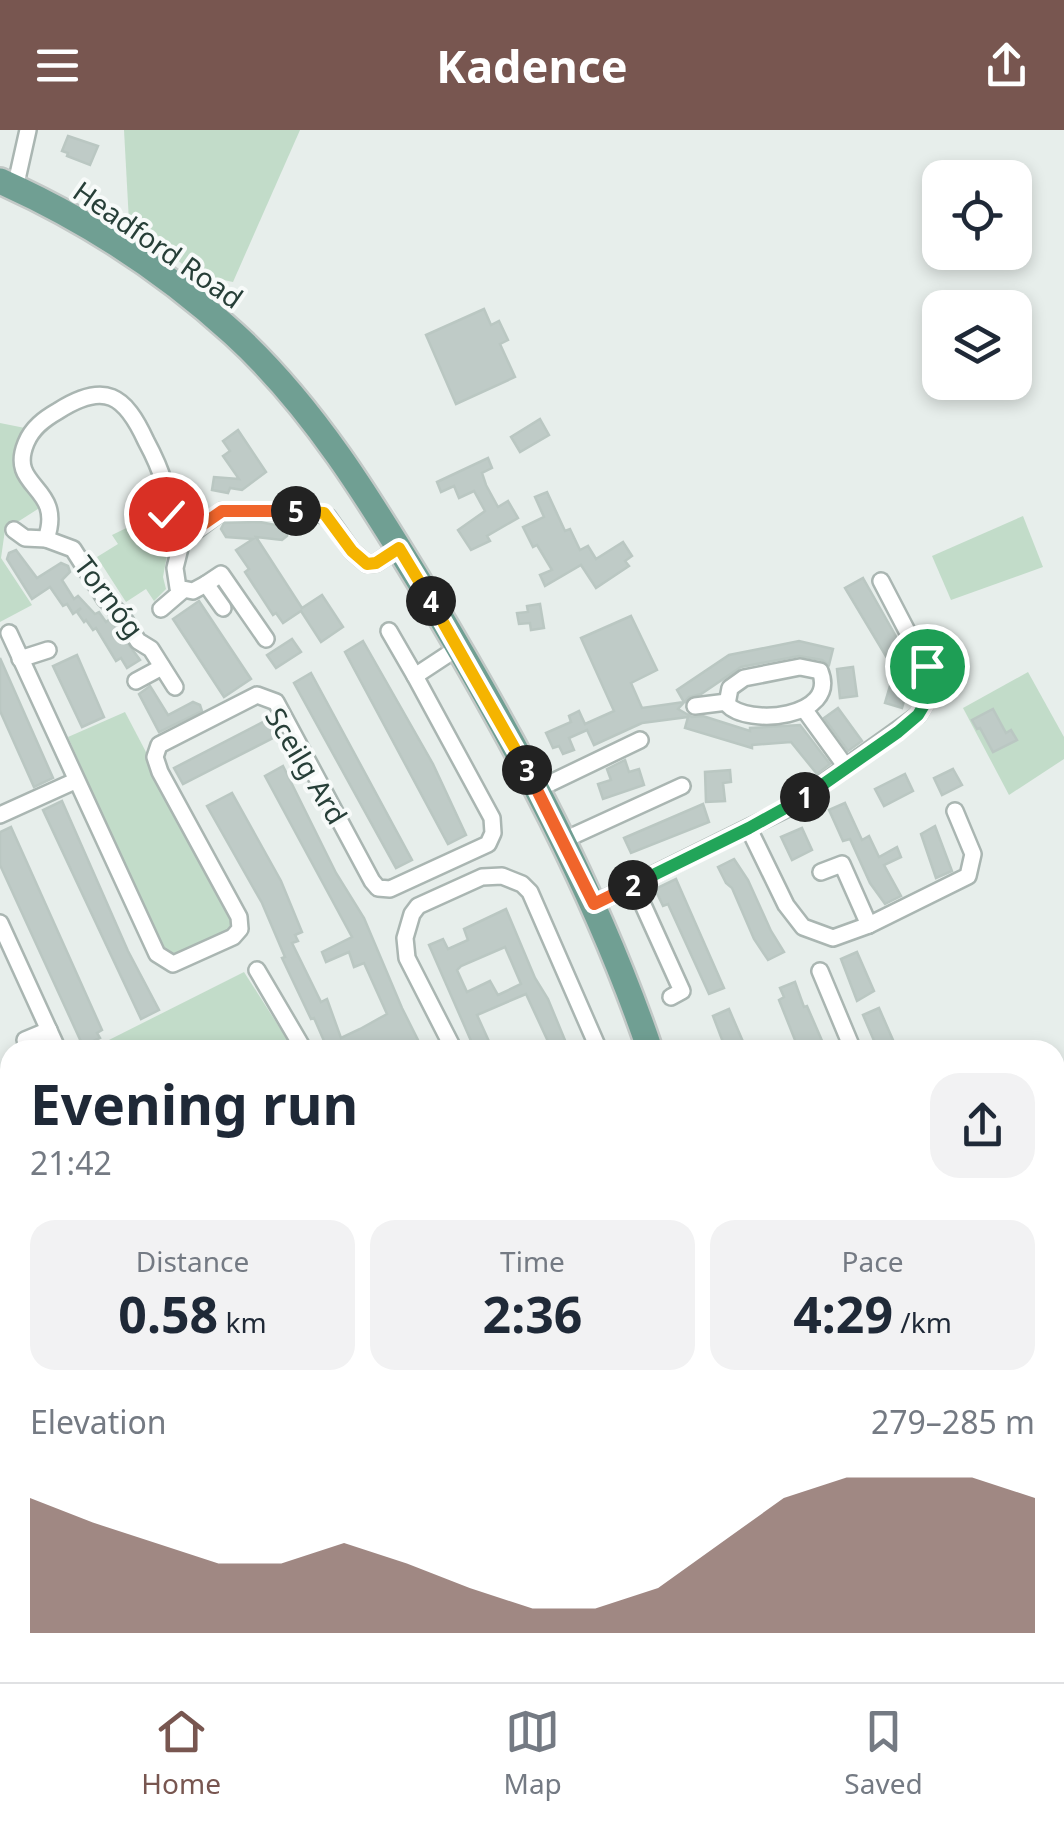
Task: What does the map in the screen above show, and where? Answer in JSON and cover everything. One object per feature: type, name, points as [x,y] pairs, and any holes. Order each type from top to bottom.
[{"type":"main road","name":"Headford Road","points":[[7,185],[72,216],[180,289],[235,335],[283,386],[342,459],[459,648],[538,789],[594,904],[646,1040]]},
{"type":"street","points":[[7,185],[28,130]]},
{"type":"street","name":"Tornóg","points":[[46,539],[52,512],[46,497],[24,474],[26,443],[48,417],[84,398],[98,396],[116,399],[134,416],[160,471],[168,521],[183,536]]},
{"type":"street","points":[[182,591],[174,573],[183,536],[222,511],[312,511],[328,517],[352,551],[367,564],[376,563],[399,548]]},
{"type":"street","name":"Tornóg","points":[[14,530],[25,538],[46,539],[73,550],[138,641],[151,649],[175,687]]},
{"type":"street","points":[[223,608],[206,584],[221,574],[266,639]]},
{"type":"street","points":[[594,904],[790,807],[918,715],[933,690],[927,666],[882,581]]},
{"type":"street","name":"Tornóg","points":[[161,609],[182,591],[193,591],[206,584]]},
{"type":"street","name":"Sceilg Ard","points":[[9,634],[157,954],[173,964],[233,938],[240,930],[239,917],[155,757],[159,746],[257,695],[276,702],[378,888],[390,889],[488,844],[493,833],[492,818],[388,631]]},
{"type":"street","points":[[415,676],[459,648]]},
{"type":"street","points":[[20,659],[48,650]]},
{"type":"street","name":"Tornóg","points":[[136,682],[162,667]]},
{"type":"street","points":[[812,668],[820,671],[824,692],[804,710],[738,714],[727,702],[730,688],[744,678],[812,668]]},
{"type":"street","points":[[695,706],[727,702]]},
{"type":"street","points":[[804,710],[846,767]]},
{"type":"street","points":[[538,789],[640,740]]},
{"type":"street","points":[[0,815],[75,781]]},
{"type":"street","points":[[564,840],[682,786]]},
{"type":"street","points":[[749,828],[786,905],[802,927],[833,938],[869,925],[968,876],[972,835],[954,811]]},
{"type":"street","points":[[821,872],[842,864],[869,925]]},
{"type":"street","points":[[449,1040],[413,974],[405,948],[408,924],[418,906],[474,880],[502,876],[530,892],[595,1040]]},
{"type":"street","points":[[634,885],[682,991],[671,998]]},
{"type":"street","points":[[0,923],[54,1040]]},
{"type":"street","points":[[257,970],[298,1040]]},
{"type":"street","points":[[820,970],[849,1040]]},
{"type":"street","points":[[25,1040],[49,1030]]},
{"type":"green space","points":[[124,130],[300,130],[233,282],[195,274],[129,222]]},
{"type":"green space","points":[[0,423],[25,428],[16,452],[16,471],[41,507],[5,530],[1,558],[32,605],[0,622]]},
{"type":"green space","points":[[155,514],[157,526],[169,544],[163,577],[166,589],[154,601],[146,589],[126,602],[97,557],[118,544],[112,535]]},
{"type":"green space","points":[[1023,516],[1043,567],[951,600],[932,556]]},
{"type":"green space","points":[[1028,672],[1064,737],[1064,759],[1009,795],[963,708]]},
{"type":"green space","points":[[125,712],[233,918],[227,933],[180,955],[171,956],[160,945],[68,737]]},
{"type":"green space","points":[[244,972],[288,1040],[109,1040]]},
{"type":"building","points":[[68,136],[98,146],[90,165],[62,151]]},
{"type":"building","points":[[484,309],[491,325],[499,321],[508,340],[500,344],[515,377],[456,404],[426,335]]},
{"type":"building","points":[[540,419],[549,435],[520,452],[511,437]]},
{"type":"building","points":[[238,430],[266,472],[242,490],[212,490],[214,477],[239,479],[223,456],[230,451],[223,441]]},
{"type":"building","points":[[488,458],[492,468],[482,473],[486,485],[498,507],[508,501],[518,518],[487,536],[490,541],[471,550],[458,530],[485,511],[474,491],[459,498],[454,486],[441,492],[437,482]]},
{"type":"building","points":[[547,492],[565,531],[570,529],[580,550],[588,546],[596,559],[623,542],[632,556],[625,561],[629,566],[596,588],[581,565],[545,586],[540,575],[552,570],[523,527],[544,517],[535,497]]},
{"type":"building","points":[[260,522],[286,527],[287,536],[282,540],[256,537],[302,608],[322,595],[343,627],[321,642],[301,611],[283,623],[276,613],[273,615],[245,572],[249,569],[236,550],[253,539],[226,537],[221,529],[224,523]]},
{"type":"building","points":[[16,550],[37,578],[61,563],[68,566],[70,572],[62,580],[74,599],[78,596],[106,622],[110,619],[140,660],[127,668],[121,658],[116,661],[96,628],[93,630],[77,612],[81,608],[73,614],[50,587],[32,599],[7,559]]},
{"type":"building","points":[[863,578],[911,663],[896,673],[845,588]]},
{"type":"building","points":[[199,601],[251,679],[224,697],[173,619]]},
{"type":"building","points":[[540,604],[544,628],[531,630],[530,623],[519,624],[517,613],[528,612],[527,606]]},
{"type":"building","points":[[631,616],[657,670],[631,683],[642,708],[684,702],[677,690],[729,655],[799,641],[833,649],[829,665],[799,656],[741,667],[701,694],[689,697],[678,709],[692,717],[703,716],[750,731],[800,725],[830,764],[817,774],[791,742],[752,748],[685,728],[688,717],[642,723],[594,745],[587,730],[569,738],[574,750],[563,754],[559,746],[553,748],[546,733],[571,722],[569,716],[579,711],[585,724],[614,711],[581,638]]},
{"type":"building","points":[[292,639],[301,652],[276,668],[267,655]]},
{"type":"building","points":[[363,641],[433,764],[466,835],[448,844],[345,652]]},
{"type":"building","points":[[77,655],[104,717],[82,727],[53,666]]},
{"type":"building","points":[[0,658],[53,778],[34,787],[0,711]]},
{"type":"building","points":[[853,667],[857,696],[840,698],[837,669]]},
{"type":"building","points":[[311,673],[412,860],[396,868],[294,683]]},
{"type":"building","points":[[892,679],[909,684],[902,708],[885,703]]},
{"type":"building","points":[[150,686],[168,715],[193,702],[202,711],[159,732],[139,694]]},
{"type":"building","points":[[838,708],[862,741],[848,751],[824,718]]},
{"type":"building","points":[[993,709],[1006,733],[1011,730],[1017,740],[993,752],[972,720]]},
{"type":"building","points":[[267,720],[277,736],[183,784],[174,768]]},
{"type":"building","points":[[625,760],[629,772],[639,769],[644,785],[603,799],[598,784],[611,780],[607,769]]},
{"type":"building","points":[[283,766],[336,873],[364,918],[418,1040],[324,1040],[314,1018],[311,1019],[262,903],[207,806],[232,793],[281,881],[302,932],[295,935],[298,941],[292,943],[321,1002],[327,999],[341,1038],[387,1014],[364,963],[354,967],[349,952],[326,962],[322,952],[352,937],[265,776]]},
{"type":"building","points":[[953,769],[962,785],[942,795],[934,778]]},
{"type":"building","points":[[730,770],[731,782],[723,783],[725,801],[706,802],[705,772]]},
{"type":"building","points":[[905,774],[913,791],[884,806],[875,789]]},
{"type":"building","points":[[62,801],[128,951],[159,1010],[141,1019],[43,810]]},
{"type":"building","points":[[845,803],[862,840],[869,836],[879,857],[897,847],[901,857],[884,865],[901,896],[885,904],[870,883],[850,839],[843,841],[829,810]]},
{"type":"building","points":[[703,804],[709,822],[631,853],[624,838]]},
{"type":"building","points":[[935,826],[952,871],[936,878],[921,834]]},
{"type":"building","points":[[11,827],[102,1030],[97,1033],[100,1038],[80,1040],[0,865],[0,832]]},
{"type":"building","points":[[802,828],[812,850],[792,860],[781,837]]},
{"type":"building","points":[[734,859],[784,952],[768,960],[718,867]]},
{"type":"building","points":[[676,879],[724,988],[709,994],[668,904],[663,906],[655,889]]},
{"type":"building","points":[[506,909],[565,1040],[547,1040],[526,994],[477,1015],[488,1040],[471,1040],[429,945],[443,939],[448,949],[468,940],[464,929]],"holes":[[[505,947],[521,984],[498,995],[490,981],[467,992],[457,970]]]},
{"type":"building","points":[[857,952],[874,991],[857,1001],[841,959]]},
{"type":"building","points":[[795,982],[822,1040],[795,1040],[779,1000],[784,997],[780,988]]},
{"type":"building","points":[[879,1008],[893,1040],[874,1040],[863,1015]]},
{"type":"building","points":[[729,1009],[742,1040],[722,1040],[713,1016]]},
{"type":"route","points":[[166,514],[174,531],[186,536],[222,511],[312,511],[324,513],[352,551],[367,564],[376,563],[399,548],[538,789],[594,904],[790,807],[898,732],[918,715],[933,690],[927,666]]}]
